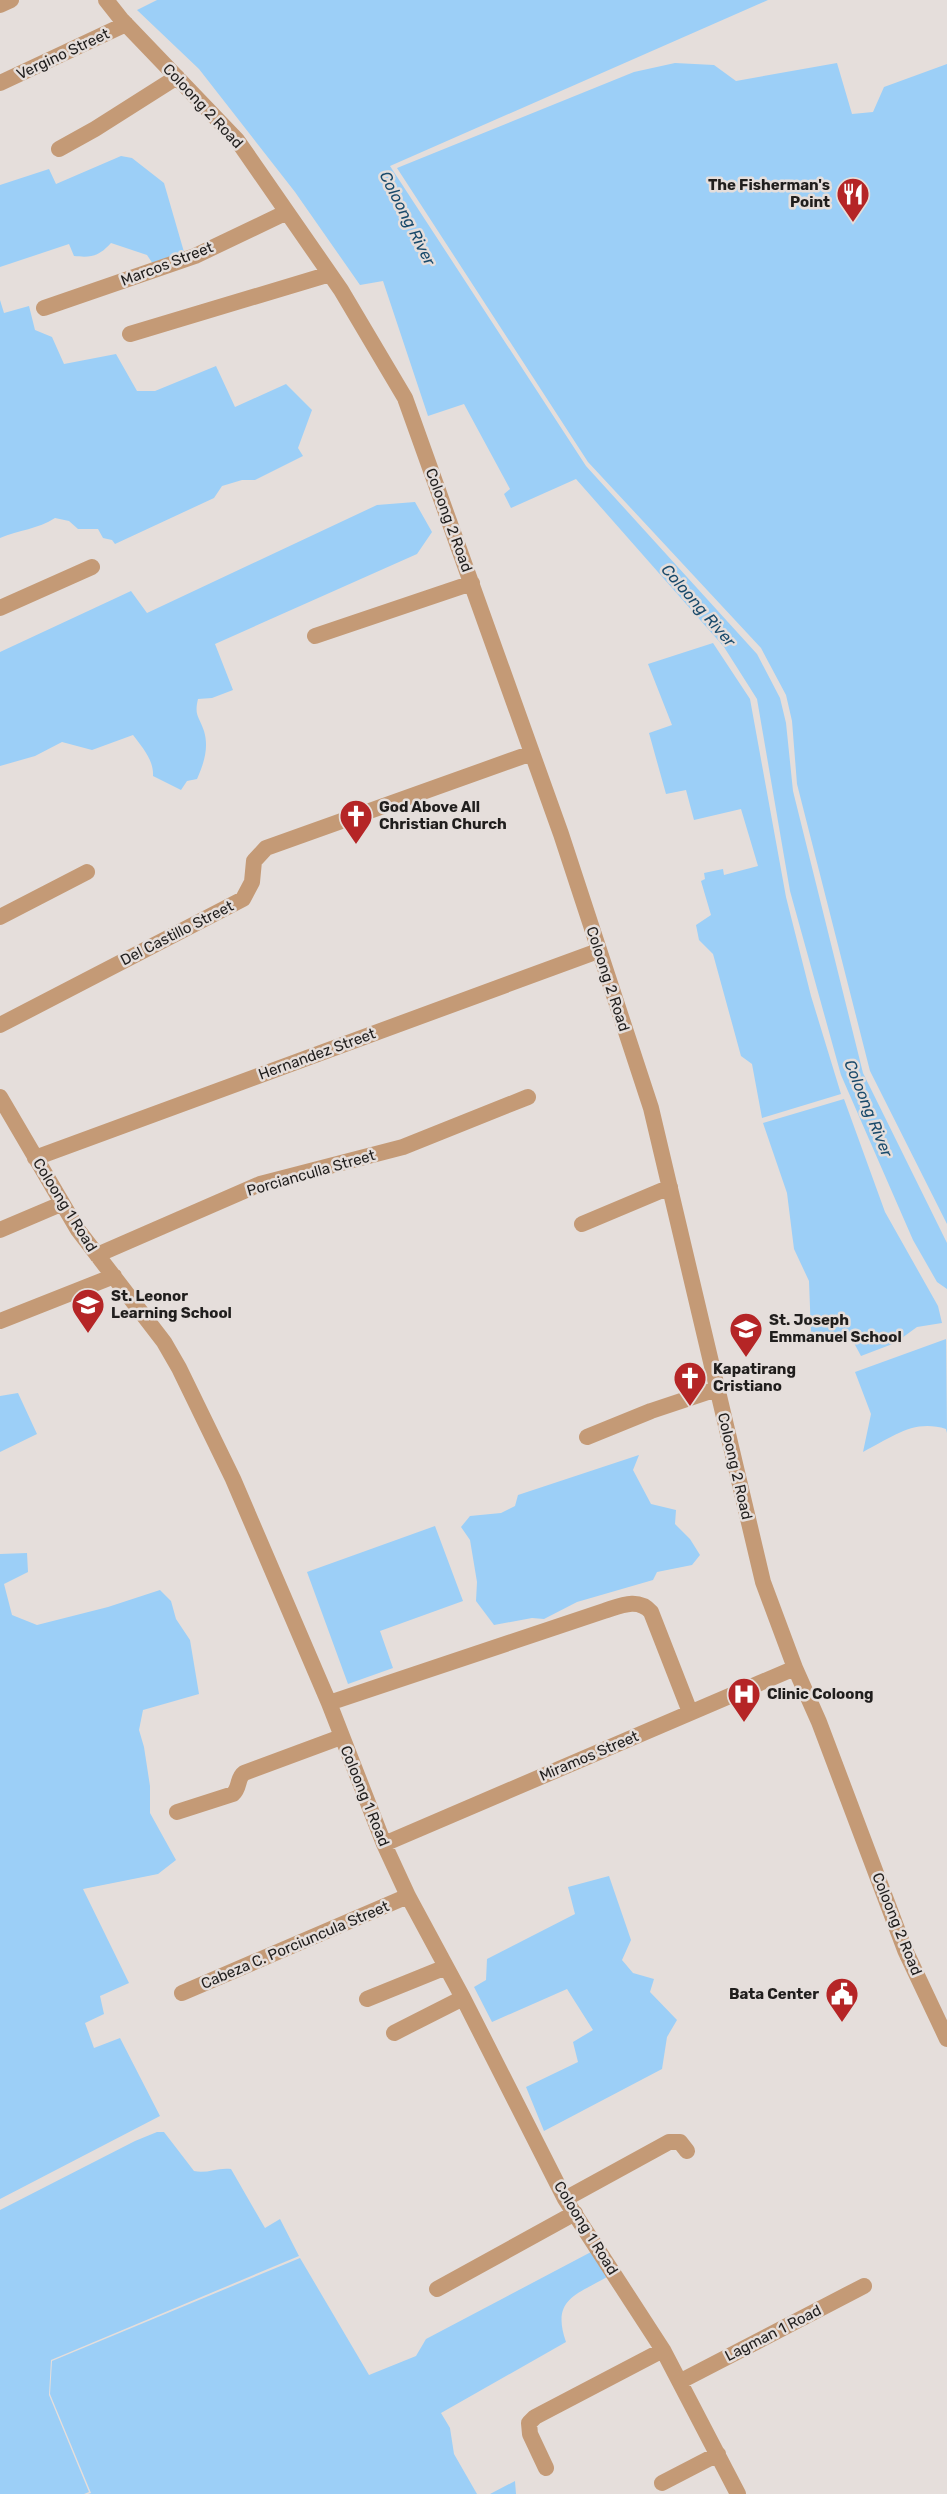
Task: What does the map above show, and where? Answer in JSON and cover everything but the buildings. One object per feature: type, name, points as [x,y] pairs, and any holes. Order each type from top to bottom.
[{"type":"street","points":[[0,5],[11,0]]},
{"type":"street","name":"Coloong 2 Road","points":[[106,0],[237,140],[330,274],[405,398],[561,834],[651,1108],[763,1582],[795,1668],[819,1722],[905,1950],[947,2039]]},
{"type":"street","name":"Vergino Street","points":[[0,83],[126,24]]},
{"type":"street","points":[[59,149],[96,129],[177,77]]},
{"type":"street","name":"Marcos Street","points":[[44,308],[195,256],[287,212]]},
{"type":"street","points":[[130,334],[330,274]]},
{"type":"street","points":[[0,608],[92,567]]},
{"type":"street","points":[[315,636],[472,583]]},
{"type":"street","name":"Del Castillo Street","points":[[0,1025],[243,899],[252,882],[254,861],[266,848],[532,753]]},
{"type":"street","points":[[0,917],[87,872]]},
{"type":"street","name":"Hernandez Street","points":[[35,1158],[598,951]]},
{"type":"street","name":"Coloong 1 Road","points":[[0,1097],[61,1204],[164,1342],[179,1368],[233,1479],[328,1703],[384,1844],[408,1896],[570,2206],[681,2380],[738,2494]]},
{"type":"street","name":"Porcianculla Street","points":[[97,1255],[260,1184],[333,1167],[403,1147],[528,1097]]},
{"type":"street","points":[[582,1224],[670,1187]]},
{"type":"street","points":[[0,1230],[61,1204]]},
{"type":"street","points":[[0,1321],[114,1275]]},
{"type":"street","points":[[587,1437],[717,1389]]},
{"type":"street","points":[[328,1703],[604,1611],[626,1604],[639,1604],[651,1612],[690,1713]]},
{"type":"street","name":"Miramos Street","points":[[384,1844],[795,1668]]},
{"type":"street","points":[[177,1812],[233,1794],[237,1791],[240,1776],[244,1773],[341,1737]]},
{"type":"street","name":"Cabeza C. Porciuncula Street","points":[[182,1993],[408,1896]]},
{"type":"street","points":[[367,1999],[447,1967]]},
{"type":"street","points":[[394,2033],[463,1998]]},
{"type":"street","points":[[437,2289],[669,2142],[677,2141],[687,2151]]},
{"type":"street","name":"Lagman 1 Road","points":[[681,2380],[864,2286]]},
{"type":"street","points":[[546,2468],[530,2434],[529,2423],[535,2417],[663,2350]]},
{"type":"street","points":[[662,2483],[717,2454]]},
{"type":"water","name":"Coloong River","points":[[157,0],[768,0],[390,166],[586,466],[757,654],[780,698],[786,723],[793,791],[863,1073],[947,1243],[947,1289],[937,1282],[913,1240],[841,1075],[790,891],[757,699],[724,647],[576,479],[511,508],[504,494],[510,489],[464,404],[428,416],[383,281],[360,285],[295,192],[199,69],[137,10]]},
{"type":"water","points":[[675,63],[714,65],[736,81],[837,63],[852,114],[873,112],[884,87],[947,64],[947,1224],[870,1071],[797,784],[792,721],[786,695],[761,648],[588,462],[397,168],[634,72]]},
{"type":"water","points":[[121,156],[132,158],[164,183],[184,252],[153,264],[147,255],[111,243],[103,251],[86,257],[74,256],[69,244],[0,267],[0,185],[49,169],[56,184]]},
{"type":"water","points":[[0,300],[4,313],[29,306],[35,330],[52,337],[64,364],[116,354],[137,391],[155,391],[216,366],[235,407],[286,384],[312,410],[298,448],[303,456],[255,480],[242,480],[222,486],[214,498],[115,544],[112,540],[103,538],[98,529],[78,529],[69,521],[55,518],[42,525],[0,538]]},
{"type":"water","points":[[415,502],[432,532],[417,554],[215,644],[233,690],[212,698],[198,699],[197,713],[204,731],[205,755],[197,779],[187,781],[181,790],[153,776],[149,759],[133,735],[92,750],[62,742],[35,756],[0,766],[0,652],[131,591],[147,613],[377,505]]},
{"type":"water","points":[[713,643],[750,699],[786,897],[811,996],[841,1094],[762,1118],[752,1064],[741,1056],[713,954],[699,940],[696,925],[711,915],[701,881],[705,879],[704,873],[723,869],[724,875],[758,866],[741,809],[694,820],[686,790],[666,794],[649,733],[672,725],[648,664]]},
{"type":"water","points":[[844,1099],[885,1212],[938,1306],[942,1323],[917,1327],[895,1343],[861,1356],[847,1330],[814,1344],[811,1334],[809,1281],[794,1249],[787,1193],[763,1123]]},
{"type":"water","points":[[946,1339],[947,1433],[946,1429],[934,1427],[913,1428],[894,1435],[863,1452],[871,1414],[855,1372]]},
{"type":"water","points":[[18,1393],[37,1434],[0,1452],[0,1396]]},
{"type":"water","points":[[639,1455],[633,1470],[651,1504],[676,1510],[675,1524],[690,1539],[700,1555],[692,1565],[657,1572],[653,1580],[577,1602],[544,1619],[532,1618],[494,1625],[476,1601],[477,1582],[470,1540],[461,1527],[470,1516],[501,1513],[515,1506],[518,1495]]},
{"type":"water","points":[[435,1526],[463,1601],[380,1631],[393,1668],[348,1684],[307,1572]]},
{"type":"water","points":[[27,1553],[28,1572],[4,1584],[12,1615],[37,1625],[108,1607],[160,1590],[171,1601],[176,1619],[190,1640],[199,1694],[143,1710],[139,1730],[150,1786],[150,1813],[176,1860],[158,1874],[83,1889],[129,1983],[100,1996],[104,2014],[85,2023],[94,2048],[120,2038],[160,2116],[0,2199],[0,1554]]},
{"type":"water","points":[[609,1876],[631,1940],[622,1960],[633,1973],[654,1979],[650,1992],[677,2020],[667,2037],[662,2069],[544,2131],[526,2087],[578,2062],[573,2042],[593,2030],[567,1989],[492,2022],[474,1987],[486,1980],[487,1959],[575,1914],[568,1887]]},
{"type":"water","points":[[157,2132],[164,2132],[194,2171],[231,2169],[265,2228],[280,2219],[299,2256],[51,2360],[49,2395],[89,2492],[84,2494],[0,2494],[0,2210]]},
{"type":"water","points":[[591,2252],[607,2277],[576,2294],[564,2307],[562,2328],[566,2342],[441,2413],[450,2428],[454,2454],[477,2494],[88,2494],[91,2493],[50,2394],[52,2361],[300,2258],[369,2375],[416,2356],[426,2339]]},
{"type":"water","points":[[515,2481],[516,2494],[490,2494]]},
{"type":"place","name":"The Fisherman's Point","points":[[853,223]]},
{"type":"place","name":"God Above All Christian Church","points":[[356,845]]},
{"type":"place","name":"St. Leonor Learning School","points":[[88,1334]]},
{"type":"place","name":"St. Joseph Emmanuel School","points":[[746,1358]]},
{"type":"place","name":"Kapatirang Cristiano","points":[[690,1407]]},
{"type":"place","name":"Clinic Coloong","points":[[744,1723]]},
{"type":"place","name":"Bata Center","points":[[842,2023]]}]
